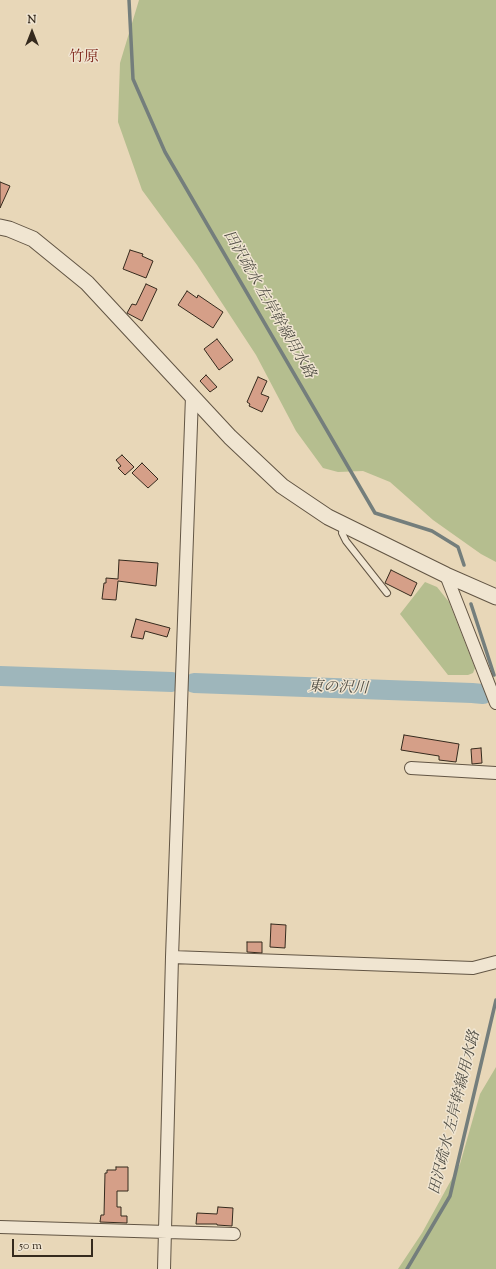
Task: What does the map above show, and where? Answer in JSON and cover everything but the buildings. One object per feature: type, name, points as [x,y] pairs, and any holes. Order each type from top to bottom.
[{"type":"street","points":[[0,227],[9,229],[33,240],[86,283],[230,437],[282,486],[328,517],[446,575],[496,597]]},
{"type":"street","points":[[164,1269],[172,958],[192,396]]},
{"type":"street","points":[[446,575],[496,704]]},
{"type":"street","points":[[411,768],[496,773]]},
{"type":"street","points":[[172,958],[473,968],[496,962]]},
{"type":"street","points":[[0,1227],[234,1234]]},
{"type":"lane","points":[[343,524],[342,534],[346,541],[388,593]]},
{"type":"green space","points":[[139,0],[496,0],[496,562],[481,554],[433,520],[390,482],[363,471],[338,472],[323,468],[296,431],[256,355],[197,265],[142,190],[118,122],[120,63]]},
{"type":"green space","points":[[425,582],[437,587],[449,602],[475,668],[473,673],[468,675],[448,675],[400,614]]},
{"type":"green space","points":[[496,1067],[496,1269],[398,1269],[422,1233],[460,1164],[480,1094]]},
{"type":"waterway","name":"田沢疏水 左岸幹線用水路","points":[[129,0],[133,79],[165,152],[375,513],[432,531],[458,547],[464,565]]},
{"type":"waterway","name":"田沢疏水 左岸幹線用水路","points":[[471,604],[494,675]]},
{"type":"waterway","name":"東の沢川","points":[[0,676],[172,682]]},
{"type":"waterway","name":"東の沢川","points":[[194,683],[483,694]]},
{"type":"waterway","name":"田沢疏水 左岸幹線用水路","points":[[407,1269],[450,1196],[496,1000]]},
{"type":"district","name":"竹原","points":[[84,58]]}]
